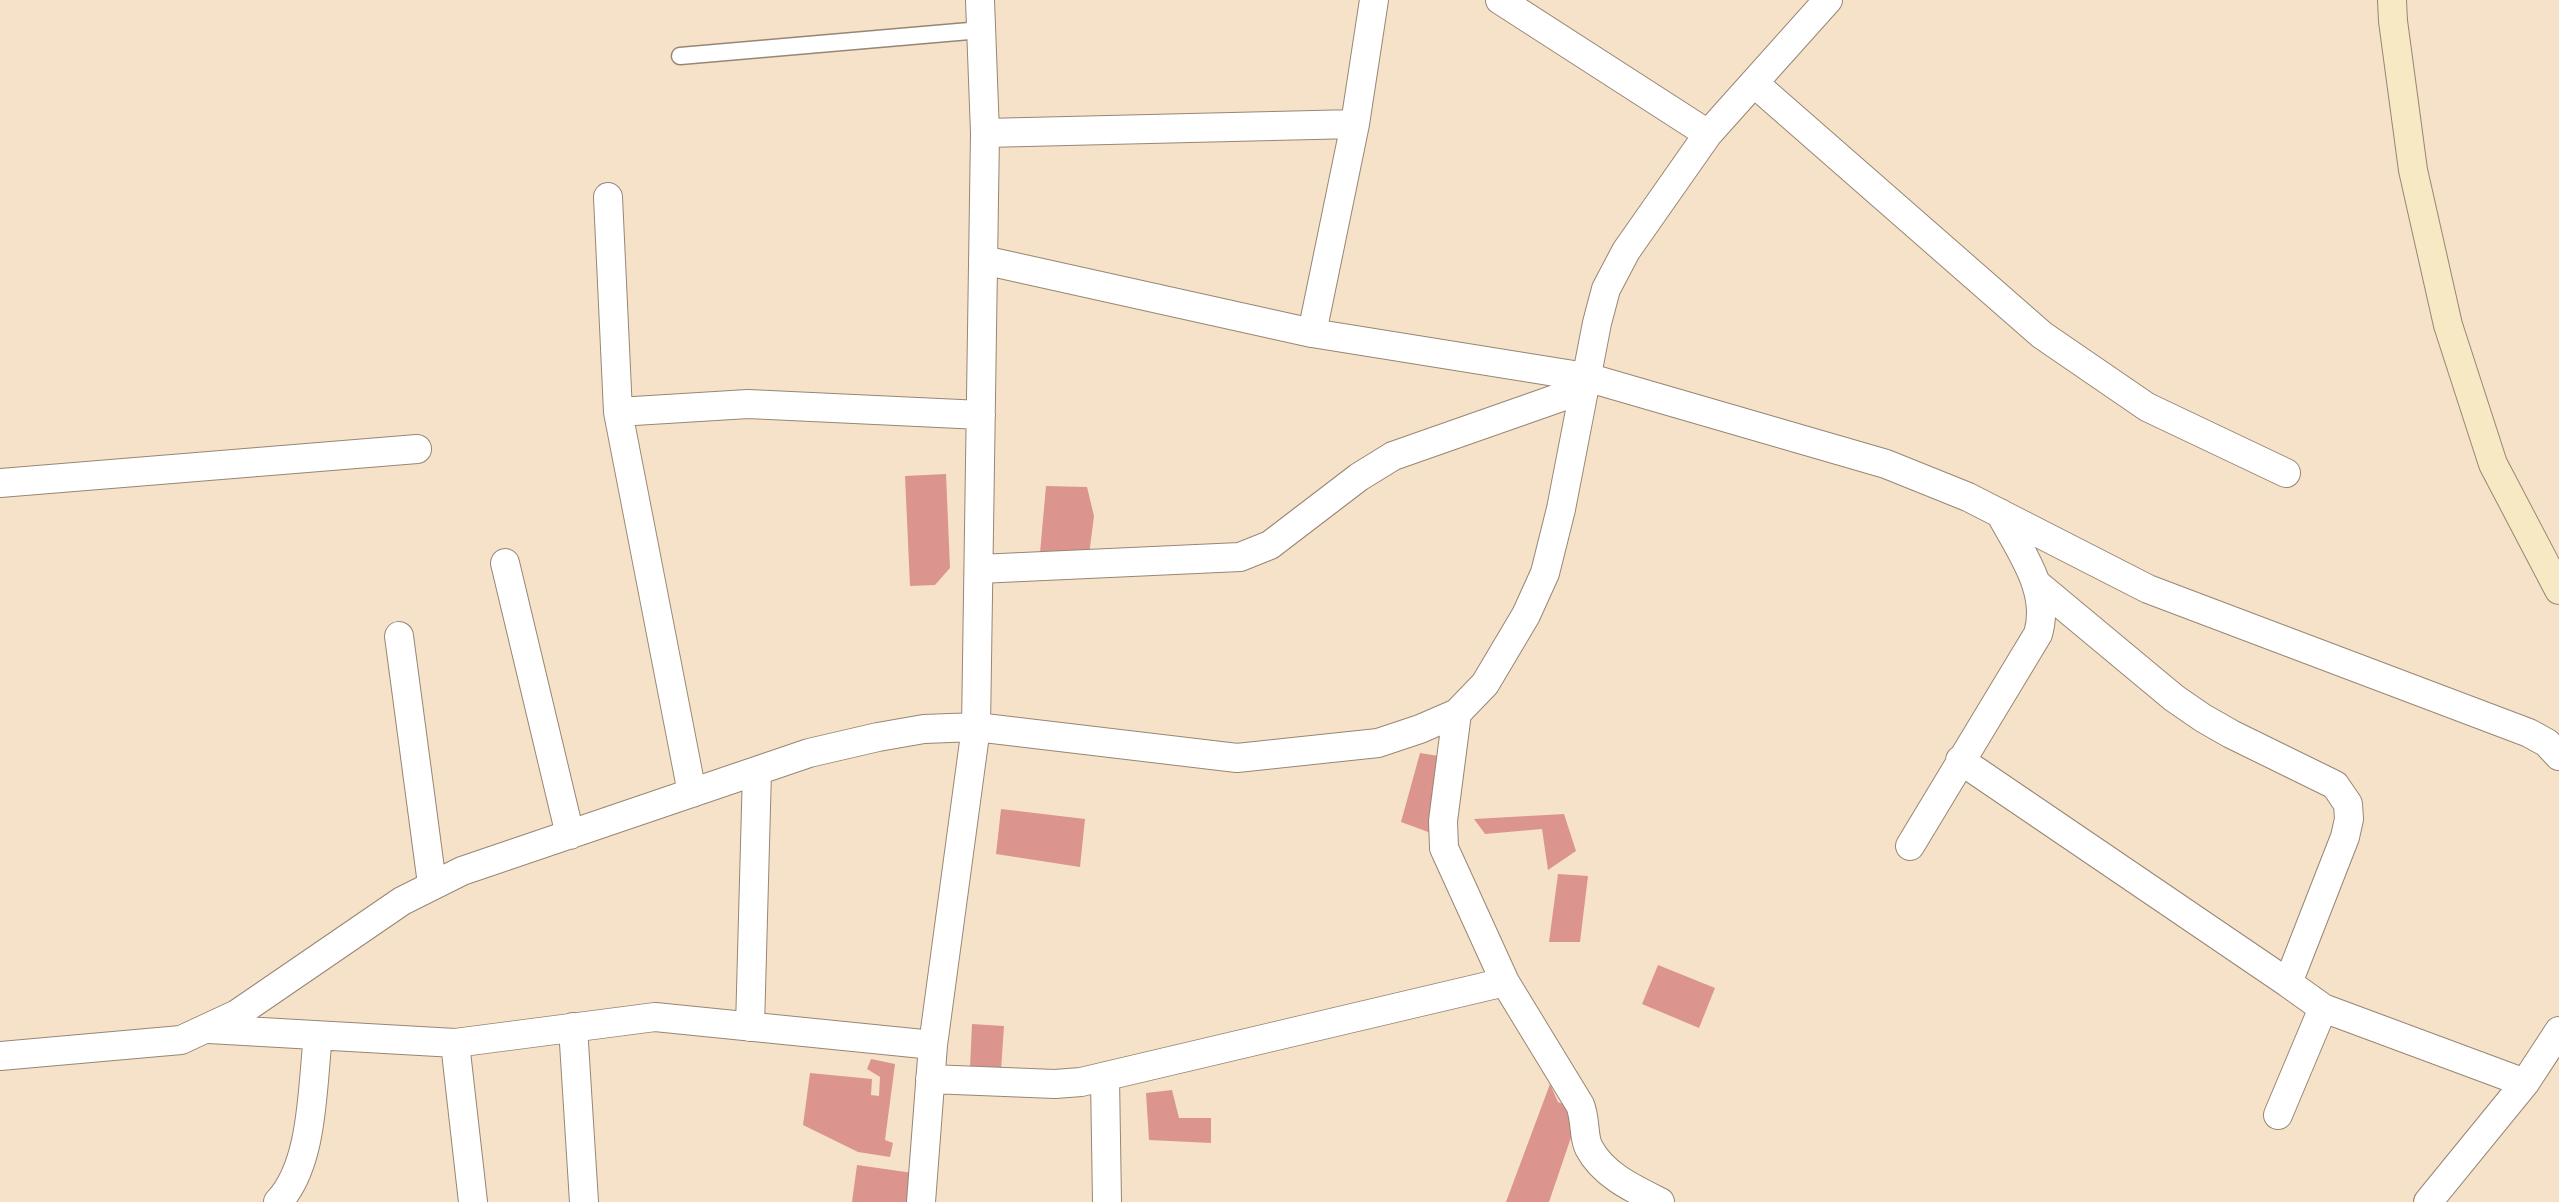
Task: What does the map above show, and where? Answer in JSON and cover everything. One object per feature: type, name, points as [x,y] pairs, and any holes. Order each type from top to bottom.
[{"type":"main road","points":[[2392,0],[2394,31],[2414,170],[2448,325],[2493,464],[2558,587]]},
{"type":"street","points":[[920,1202],[933,1045],[976,727],[985,133],[980,0]]},
{"type":"street","points":[[1312,333],[1355,124],[1374,0]]},
{"type":"street","points":[[1500,0],[1719,121]]},
{"type":"street","points":[[0,1056],[181,1040],[238,1014],[402,901],[432,884],[462,871],[809,753],[878,737],[924,729],[976,727],[1237,758],[1378,743],[1420,729],[1457,713],[1485,684],[1526,615],[1545,573],[1561,508],[1585,383],[1606,289],[1626,251],[1719,121],[1828,0]]},
{"type":"street","points":[[1754,83],[2042,335],[2084,366],[2147,407],[2286,473]]},
{"type":"street","points":[[985,133],[1355,124]]},
{"type":"street","points":[[608,197],[618,412],[692,793]]},
{"type":"street","points":[[983,260],[1312,333],[1585,383],[1886,464],[1939,483],[2148,589],[2529,733],[2547,743],[2559,756]]},
{"type":"street","points":[[979,569],[1240,557],[1270,545],[1359,477],[1393,456],[1585,383]]},
{"type":"street","points":[[618,412],[748,404],[981,415]]},
{"type":"street","points":[[0,482],[417,449]]},
{"type":"street","points":[[1910,846],[1960,760],[2038,634],[2043,619],[2042,602],[2037,584],[2000,513]]},
{"type":"street","points":[[505,563],[570,835]]},
{"type":"street","points":[[2037,584],[2174,698],[2231,734],[2335,785],[2348,804],[2349,819],[2345,837],[2288,983]]},
{"type":"street","points":[[399,636],[432,884]]},
{"type":"street","points":[[1457,713],[1443,821],[1444,848],[1505,982],[1580,1105],[1585,1116],[1588,1146],[1602,1166],[1629,1187],[1660,1202]]},
{"type":"street","points":[[1960,760],[2322,1008],[2525,1083]]},
{"type":"street","points":[[750,1027],[757,771]]},
{"type":"street","points":[[930,1079],[1055,1084],[1105,1077],[1505,982]]},
{"type":"street","points":[[2278,1116],[2322,1008]]},
{"type":"street","points":[[207,1029],[455,1043],[655,1017],[933,1045]]},
{"type":"street","points":[[573,1027],[584,1202]]},
{"type":"street","points":[[2428,1202],[2525,1083],[2559,1031]]},
{"type":"street","points":[[278,1202],[296,1176],[306,1146],[318,1036]]},
{"type":"street","points":[[455,1043],[473,1202]]},
{"type":"street","points":[[1105,1077],[1107,1202]]},
{"type":"lane","points":[[680,56],[981,30]]},
{"type":"building","points":[[946,474],[950,568],[935,585],[910,586],[905,476]]},
{"type":"building","points":[[1046,486],[1087,487],[1094,516],[1089,555],[1040,553]]},
{"type":"building","points":[[1420,753],[1445,757],[1431,833],[1401,822]]},
{"type":"building","points":[[1001,809],[1085,819],[1080,867],[996,854]]},
{"type":"building","points":[[1564,814],[1576,851],[1548,870],[1542,829],[1485,834],[1474,819]]},
{"type":"building","points":[[1558,874],[1588,876],[1580,942],[1549,942]]},
{"type":"building","points":[[1658,965],[1715,988],[1699,1028],[1642,1004]]},
{"type":"building","points":[[972,1024],[1004,1026],[1001,1070],[970,1068]]},
{"type":"building","points":[[871,1059],[895,1064],[885,1140],[893,1143],[890,1157],[858,1152],[803,1125],[810,1073],[872,1079],[871,1095],[879,1096],[880,1077],[867,1069]]},
{"type":"building","points":[[1550,1084],[1558,1102],[1580,1111],[1549,1202],[1506,1202]]},
{"type":"building","points":[[1172,1090],[1179,1118],[1211,1118],[1211,1143],[1149,1140],[1146,1093]]},
{"type":"building","points":[[857,1165],[920,1174],[916,1202],[852,1202]]}]
